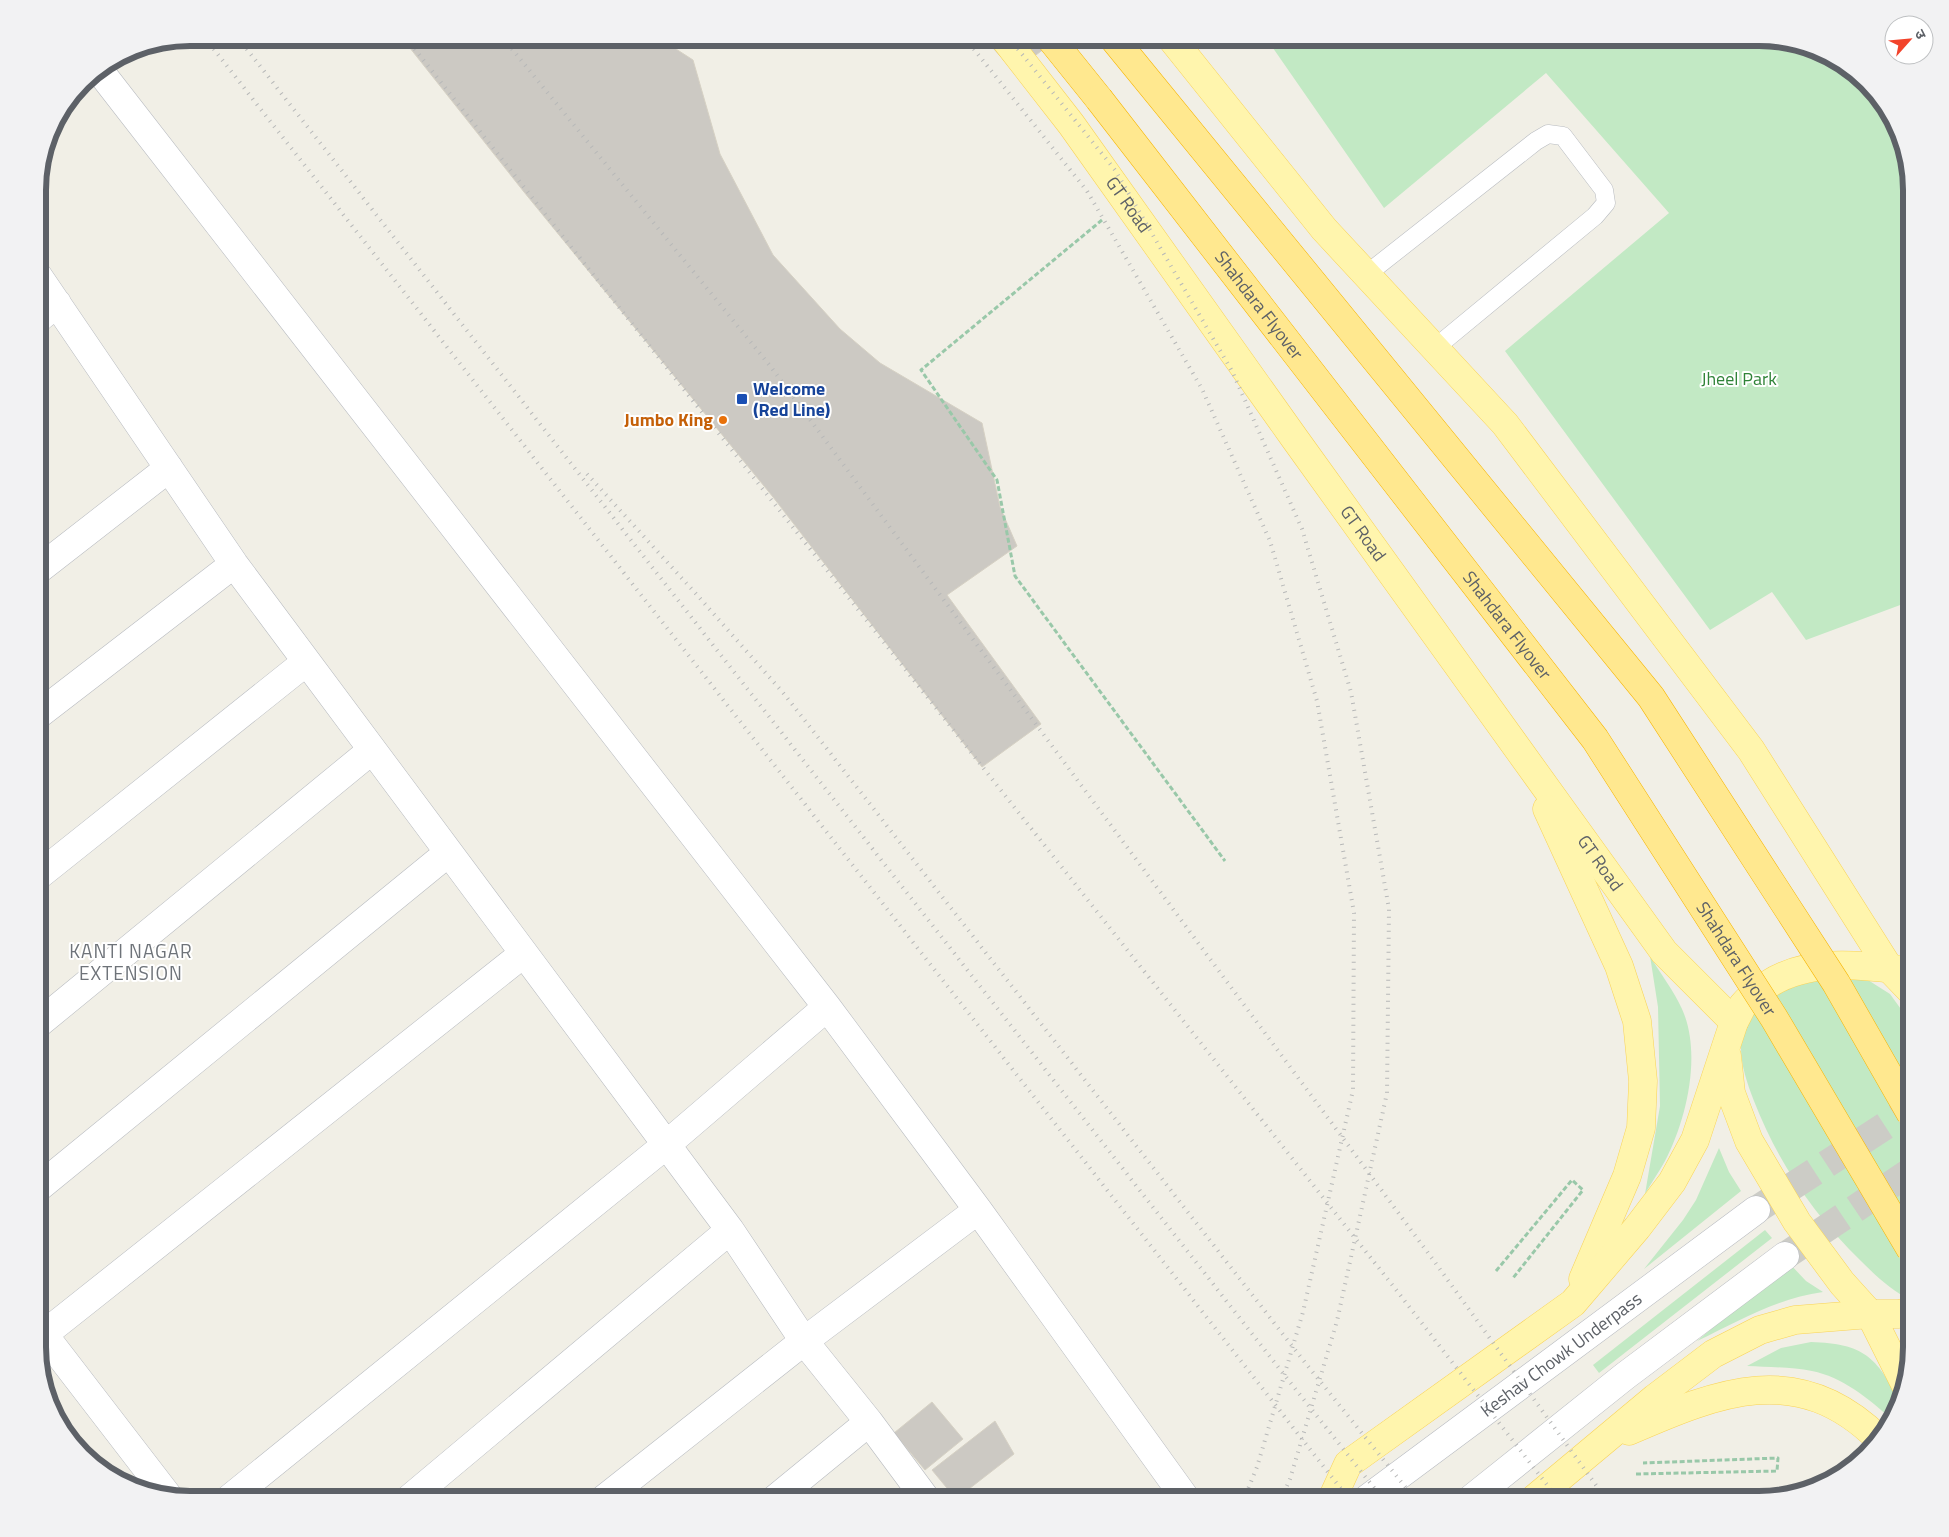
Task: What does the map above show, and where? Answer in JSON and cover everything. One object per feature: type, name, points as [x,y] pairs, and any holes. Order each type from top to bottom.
[{"type":"highway","name":"Shahdara Flyover","points":[[1057,46],[1595,739],[1774,1018],[1903,1235]]},
{"type":"highway","points":[[1120,46],[1651,697],[1836,983],[1903,1098]]},
{"type":"main road","name":"GT Road","points":[[1011,46],[1071,124],[1664,952],[1730,1032]]},
{"type":"main road","points":[[1178,46],[1324,228],[1505,424],[1752,750],[1900,970]]},
{"type":"main road","points":[[1522,752],[1619,966],[1637,1021],[1643,1081],[1641,1128],[1627,1176],[1573,1303]]},
{"type":"main road","points":[[1336,1491],[1348,1464],[1573,1303],[1637,1228],[1672,1182],[1695,1140],[1730,1032],[1744,1004],[1756,992],[1781,976],[1805,968],[1827,965],[1900,970]]},
{"type":"main road","points":[[1730,1032],[1731,1093],[1749,1141],[1797,1222],[1842,1283],[1870,1314],[1900,1374]]},
{"type":"main road","points":[[1545,1491],[1655,1398],[1714,1354],[1760,1330],[1795,1320],[1903,1313]]},
{"type":"main road","points":[[1602,1442],[1689,1405],[1722,1396],[1768,1389],[1819,1398],[1844,1410],[1873,1434]]},
{"type":"street","points":[[103,76],[827,1007],[978,1210],[1180,1491]]},
{"type":"street","points":[[48,311],[169,468],[234,564],[730,1230],[804,1341],[869,1422],[919,1491]]},
{"type":"street","points":[[47,563],[169,468]]},
{"type":"street","points":[[47,708],[234,564]]},
{"type":"street","points":[[47,869],[306,662]]},
{"type":"street","points":[[47,1017],[372,750]]},
{"type":"street","points":[[47,1181],[448,853]]},
{"type":"street","points":[[47,1328],[523,954]]},
{"type":"street","points":[[240,1491],[666,1145],[827,1007]]},
{"type":"street","points":[[615,1491],[804,1341],[978,1210]]},
{"type":"street","name":"Keshav Chowk Underpass","points":[[1379,1491],[1756,1210]]},
{"type":"street","points":[[420,1491],[730,1230]]},
{"type":"street","points":[[1482,1491],[1625,1376],[1785,1256]]},
{"type":"street","points":[[47,1343],[161,1488]]},
{"type":"street","points":[[785,1491],[869,1422]]},
{"type":"lane","points":[[1367,274],[1536,140],[1548,134],[1563,136],[1604,190],[1606,203],[1595,216],[1435,348]]},
{"type":"path","points":[[1126,201],[921,370],[997,480],[1015,576],[1225,861]]},
{"type":"path","points":[[1496,1270],[1572,1180],[1583,1190],[1512,1278]]},
{"type":"path","points":[[1636,1474],[1777,1471],[1778,1458],[1643,1463]]},
{"type":"green space","name":"Jheel Park","points":[[1272,46],[1758,46],[1786,49],[1814,57],[1854,82],[1873,103],[1888,127],[1898,153],[1902,172],[1903,604],[1806,640],[1772,592],[1710,630],[1505,351],[1669,213],[1546,73],[1384,208]]},
{"type":"green space","points":[[1650,956],[1682,1009],[1688,1026],[1691,1045],[1691,1065],[1689,1086],[1680,1126],[1665,1161],[1645,1194],[1660,1106],[1658,1007]]},
{"type":"green space","points":[[1860,975],[1890,994],[1903,1012],[1903,1295],[1878,1278],[1813,1207],[1774,1146],[1744,1073],[1741,1043],[1743,1033],[1753,1014],[1769,997],[1787,983],[1796,979],[1817,976]]},
{"type":"green space","points":[[1719,1148],[1729,1172],[1741,1191],[1644,1269],[1683,1220],[1696,1200]]},
{"type":"green space","points":[[1765,1230],[1772,1238],[1599,1373],[1593,1365]]},
{"type":"green space","points":[[1789,1263],[1806,1281],[1823,1292],[1773,1305],[1697,1341]]},
{"type":"green space","points":[[1811,1342],[1829,1343],[1856,1350],[1866,1356],[1875,1363],[1895,1393],[1886,1414],[1854,1389],[1823,1374],[1780,1367],[1747,1366],[1781,1348]]},
{"type":"building","points":[[992,46],[1047,46],[1032,58],[1011,68]]},
{"type":"building","points":[[409,47],[672,47],[693,60],[720,154],[773,255],[840,329],[880,363],[982,423],[1000,507],[1017,546],[947,595],[1041,724],[982,767],[773,497],[524,192]]},
{"type":"building","points":[[932,1402],[963,1439],[925,1470],[894,1433]]},
{"type":"building","points":[[995,1421],[1014,1454],[966,1491],[949,1491],[932,1470]]},
{"type":"tunnel","points":[[1756,1210],[1903,1114]]},
{"type":"tunnel","points":[[1785,1256],[1903,1176]]},
{"type":"railway","points":[[972,46],[1087,191],[1202,389],[1270,541],[1317,701],[1354,913],[1353,1090],[1303,1312],[1257,1467],[1247,1491]]},
{"type":"railway","points":[[1016,46],[1115,170],[1232,371],[1302,529],[1351,692],[1389,909],[1387,1093],[1337,1321],[1290,1479],[1285,1491]]},
{"type":"railway","points":[[212,47],[1343,1491]]},
{"type":"railway","points":[[245,47],[1377,1491]]},
{"type":"railway","points":[[413,47],[1397,1291],[1552,1491]]},
{"type":"railway","points":[[510,47],[771,367],[1434,1261],[1600,1491]]},
{"type":"railway","points":[[587,474],[785,695],[1303,1360],[1409,1491]]},
{"type":"place","name":"Welcome (Red Line)","points":[[742,399]]},
{"type":"place","name":"Jumbo King","points":[[723,420]]},
{"type":"district","name":"KANTI NAGAR EXTENSION","points":[[131,962]]}]
